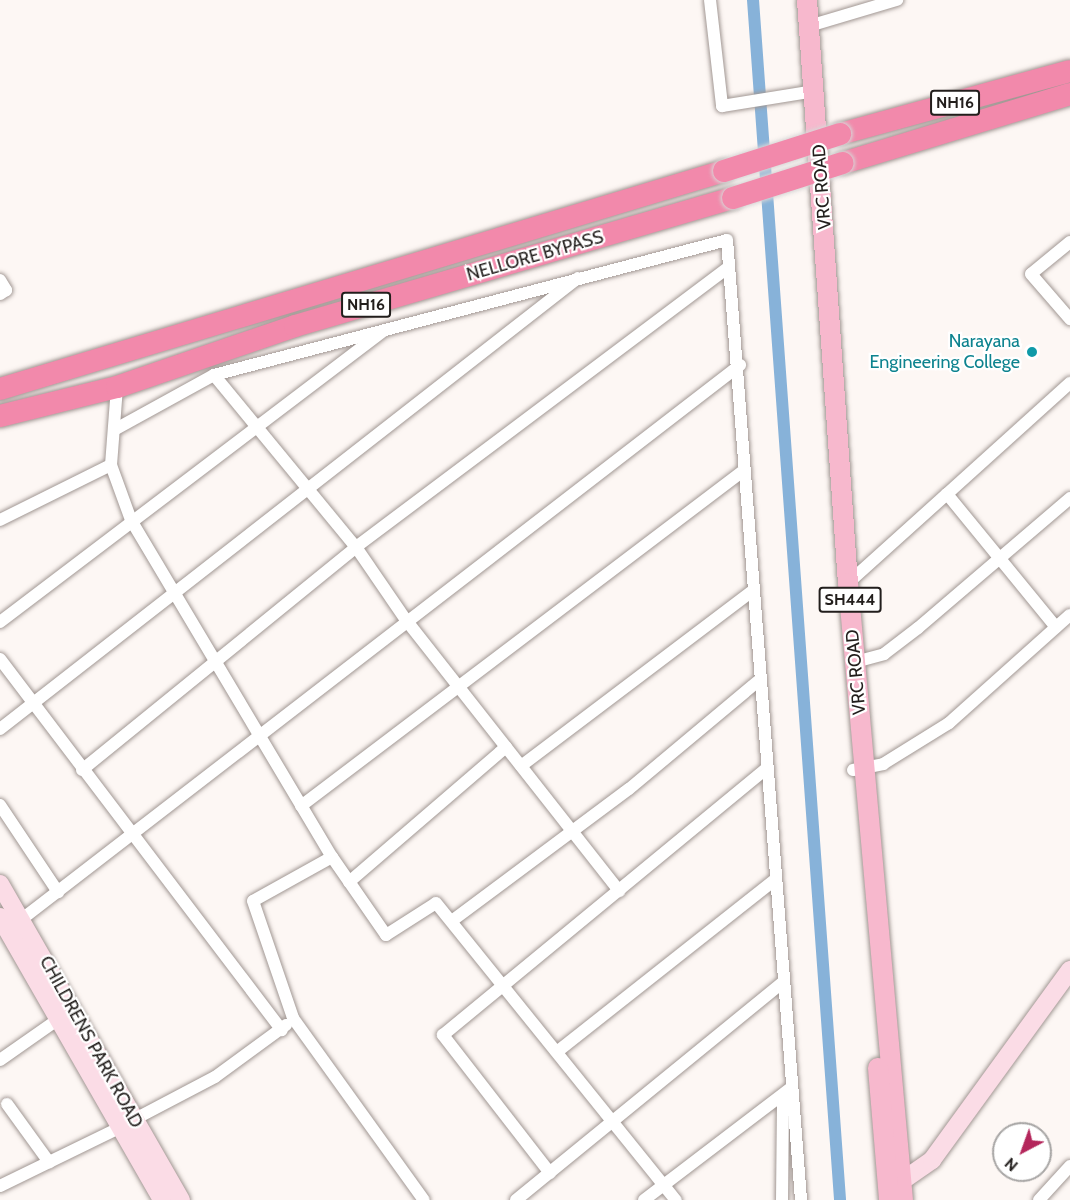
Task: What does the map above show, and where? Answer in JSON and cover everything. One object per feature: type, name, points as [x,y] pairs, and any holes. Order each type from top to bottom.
[{"type":"highway","name":"NELLORE BYPASS","points":[[0,389],[840,135],[1070,71]]},
{"type":"highway","name":"NELLORE BYPASS","points":[[0,416],[117,387],[296,326],[733,198],[1070,94]]},
{"type":"main road","name":"SH444","points":[[799,0],[811,92],[809,207],[859,770]]},
{"type":"main road","name":"VRC ROAD","points":[[807,0],[811,92],[855,662],[859,770],[894,1196]]},
{"type":"street","points":[[710,0],[722,106],[811,92]]},
{"type":"street","points":[[809,26],[897,0]]},
{"type":"street","points":[[114,430],[214,375],[584,274],[727,240],[728,268],[740,365],[743,471],[782,983],[787,1092],[801,1200]]},
{"type":"street","points":[[1070,242],[1031,274],[1070,319]]},
{"type":"street","points":[[82,770],[356,547],[728,268]]},
{"type":"street","points":[[0,729],[34,706],[172,590],[584,274]]},
{"type":"street","points":[[0,280],[6,290],[0,294]]},
{"type":"street","points":[[0,622],[258,423],[390,327]]},
{"type":"street","points":[[8,924],[58,892],[133,837],[257,735],[740,365]]},
{"type":"street","points":[[214,375],[258,423],[356,547],[406,620],[460,686],[569,831],[619,891]]},
{"type":"street","points":[[848,583],[1070,383]]},
{"type":"street","points":[[117,387],[111,465],[131,520],[257,735],[349,882],[386,935],[436,903],[507,984],[613,1123],[676,1200]]},
{"type":"street","points":[[0,520],[111,465]]},
{"type":"street","points":[[301,806],[743,471]]},
{"type":"street","points":[[947,494],[1056,627]]},
{"type":"street","points":[[855,662],[884,654],[998,556],[1070,498]]},
{"type":"street","points":[[521,766],[752,591]]},
{"type":"street","points":[[859,770],[883,764],[949,723],[1070,615]]},
{"type":"street","points":[[0,659],[82,770],[282,1030]]},
{"type":"street","points":[[453,920],[569,831],[629,789],[758,681]]},
{"type":"street","points":[[349,882],[506,747]]},
{"type":"street","points":[[550,1173],[442,1035],[765,770]]},
{"type":"street","points":[[0,804],[58,892]]},
{"type":"street","points":[[332,857],[253,901],[293,1018],[424,1200]]},
{"type":"street","points":[[558,1051],[773,881]]},
{"type":"street","name":"CHILDRENS PARK ROAD","points":[[0,885],[8,924],[60,1018],[128,1123]]},
{"type":"street","name":"CHILDRENS PARK ROAD","points":[[8,924],[128,1123],[165,1197]]},
{"type":"street","points":[[894,1196],[932,1160],[1070,970]]},
{"type":"street","points":[[516,1200],[782,983]]},
{"type":"street","points":[[0,1060],[60,1018]]},
{"type":"street","points":[[0,1186],[215,1077],[282,1030],[293,1018]]},
{"type":"street","points":[[644,1200],[787,1092]]},
{"type":"street","points":[[782,1200],[787,1092]]},
{"type":"street","points":[[7,1104],[49,1162]]},
{"type":"street","points":[[1039,1200],[1070,1167]]},
{"type":"waterway","points":[[753,0],[840,1200]]},
{"type":"place","name":"Narayana Engineering College","points":[[1032,352]]}]
